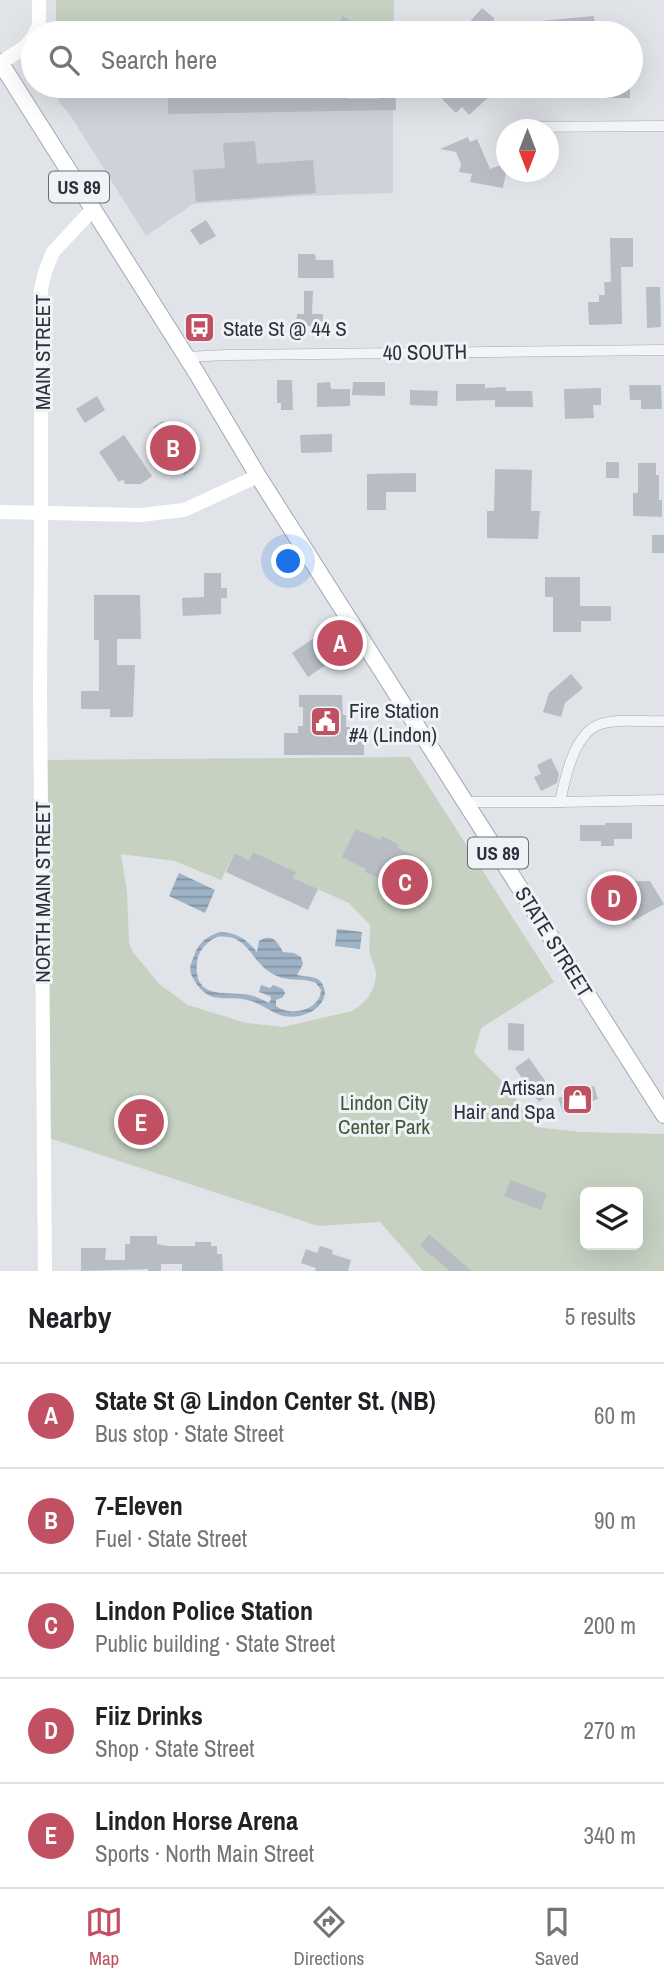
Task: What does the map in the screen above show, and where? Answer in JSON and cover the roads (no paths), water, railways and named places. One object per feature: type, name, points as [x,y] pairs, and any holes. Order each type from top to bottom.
[{"type":"main road","name":"US 89","points":[[0,62],[21,95]]},
{"type":"main road","name":"US 89","points":[[23,98],[258,476]]},
{"type":"main road","name":"STATE STREET","points":[[258,476],[664,1115]]},
{"type":"street","points":[[39,0],[39,21]]},
{"type":"street","points":[[0,62],[21,49]]},
{"type":"street","points":[[559,127],[664,126]]},
{"type":"street","name":"MAIN STREET","points":[[41,512],[41,289],[53,252],[93,209]]},
{"type":"street","name":"40 SOUTH","points":[[186,357],[664,350]]},
{"type":"street","points":[[0,512],[140,515],[184,510],[258,476]]},
{"type":"street","name":"NORTH MAIN STREET","points":[[41,512],[45,1271]]},
{"type":"street","points":[[560,802],[565,779],[580,739],[589,730],[610,722],[664,721]]},
{"type":"street","points":[[466,802],[664,800]]},
{"type":"water","points":[[179,873],[215,890],[205,913],[169,896]]},
{"type":"water","points":[[337,929],[362,932],[360,949],[335,946]]},
{"type":"water","points":[[216,933],[237,935],[257,952],[259,941],[271,938],[283,952],[301,957],[303,964],[297,975],[321,982],[325,991],[321,1004],[309,1013],[287,1017],[251,1001],[207,994],[194,980],[191,965],[201,943]],"holes":[[[228,937],[243,944],[259,963],[273,974],[316,983],[321,990],[315,1003],[303,1010],[282,1009],[276,1006],[276,1000],[285,993],[283,989],[273,985],[270,988],[261,985],[259,992],[270,996],[269,1003],[252,996],[206,989],[197,974],[199,954],[213,939]]]},
{"type":"place","name":"State St @ 44 S","points":[[200,328]]},
{"type":"place","name":"7-Eleven","points":[[173,448]]},
{"type":"place","name":"State St @ Lindon Center St. (NB)","points":[[340,643]]},
{"type":"place","name":"Fire Station #4 (Lindon)","points":[[326,722]]},
{"type":"place","name":"Lindon Police Station","points":[[405,882]]},
{"type":"place","name":"Fiiz Drinks","points":[[614,898]]},
{"type":"place","name":"Artisan Hair and Spa","points":[[578,1099]]},
{"type":"place","name":"Lindon Horse Arena","points":[[141,1122]]},
{"type":"park label","name":"Lindon City Center Park","points":[[384,1114]]}]
